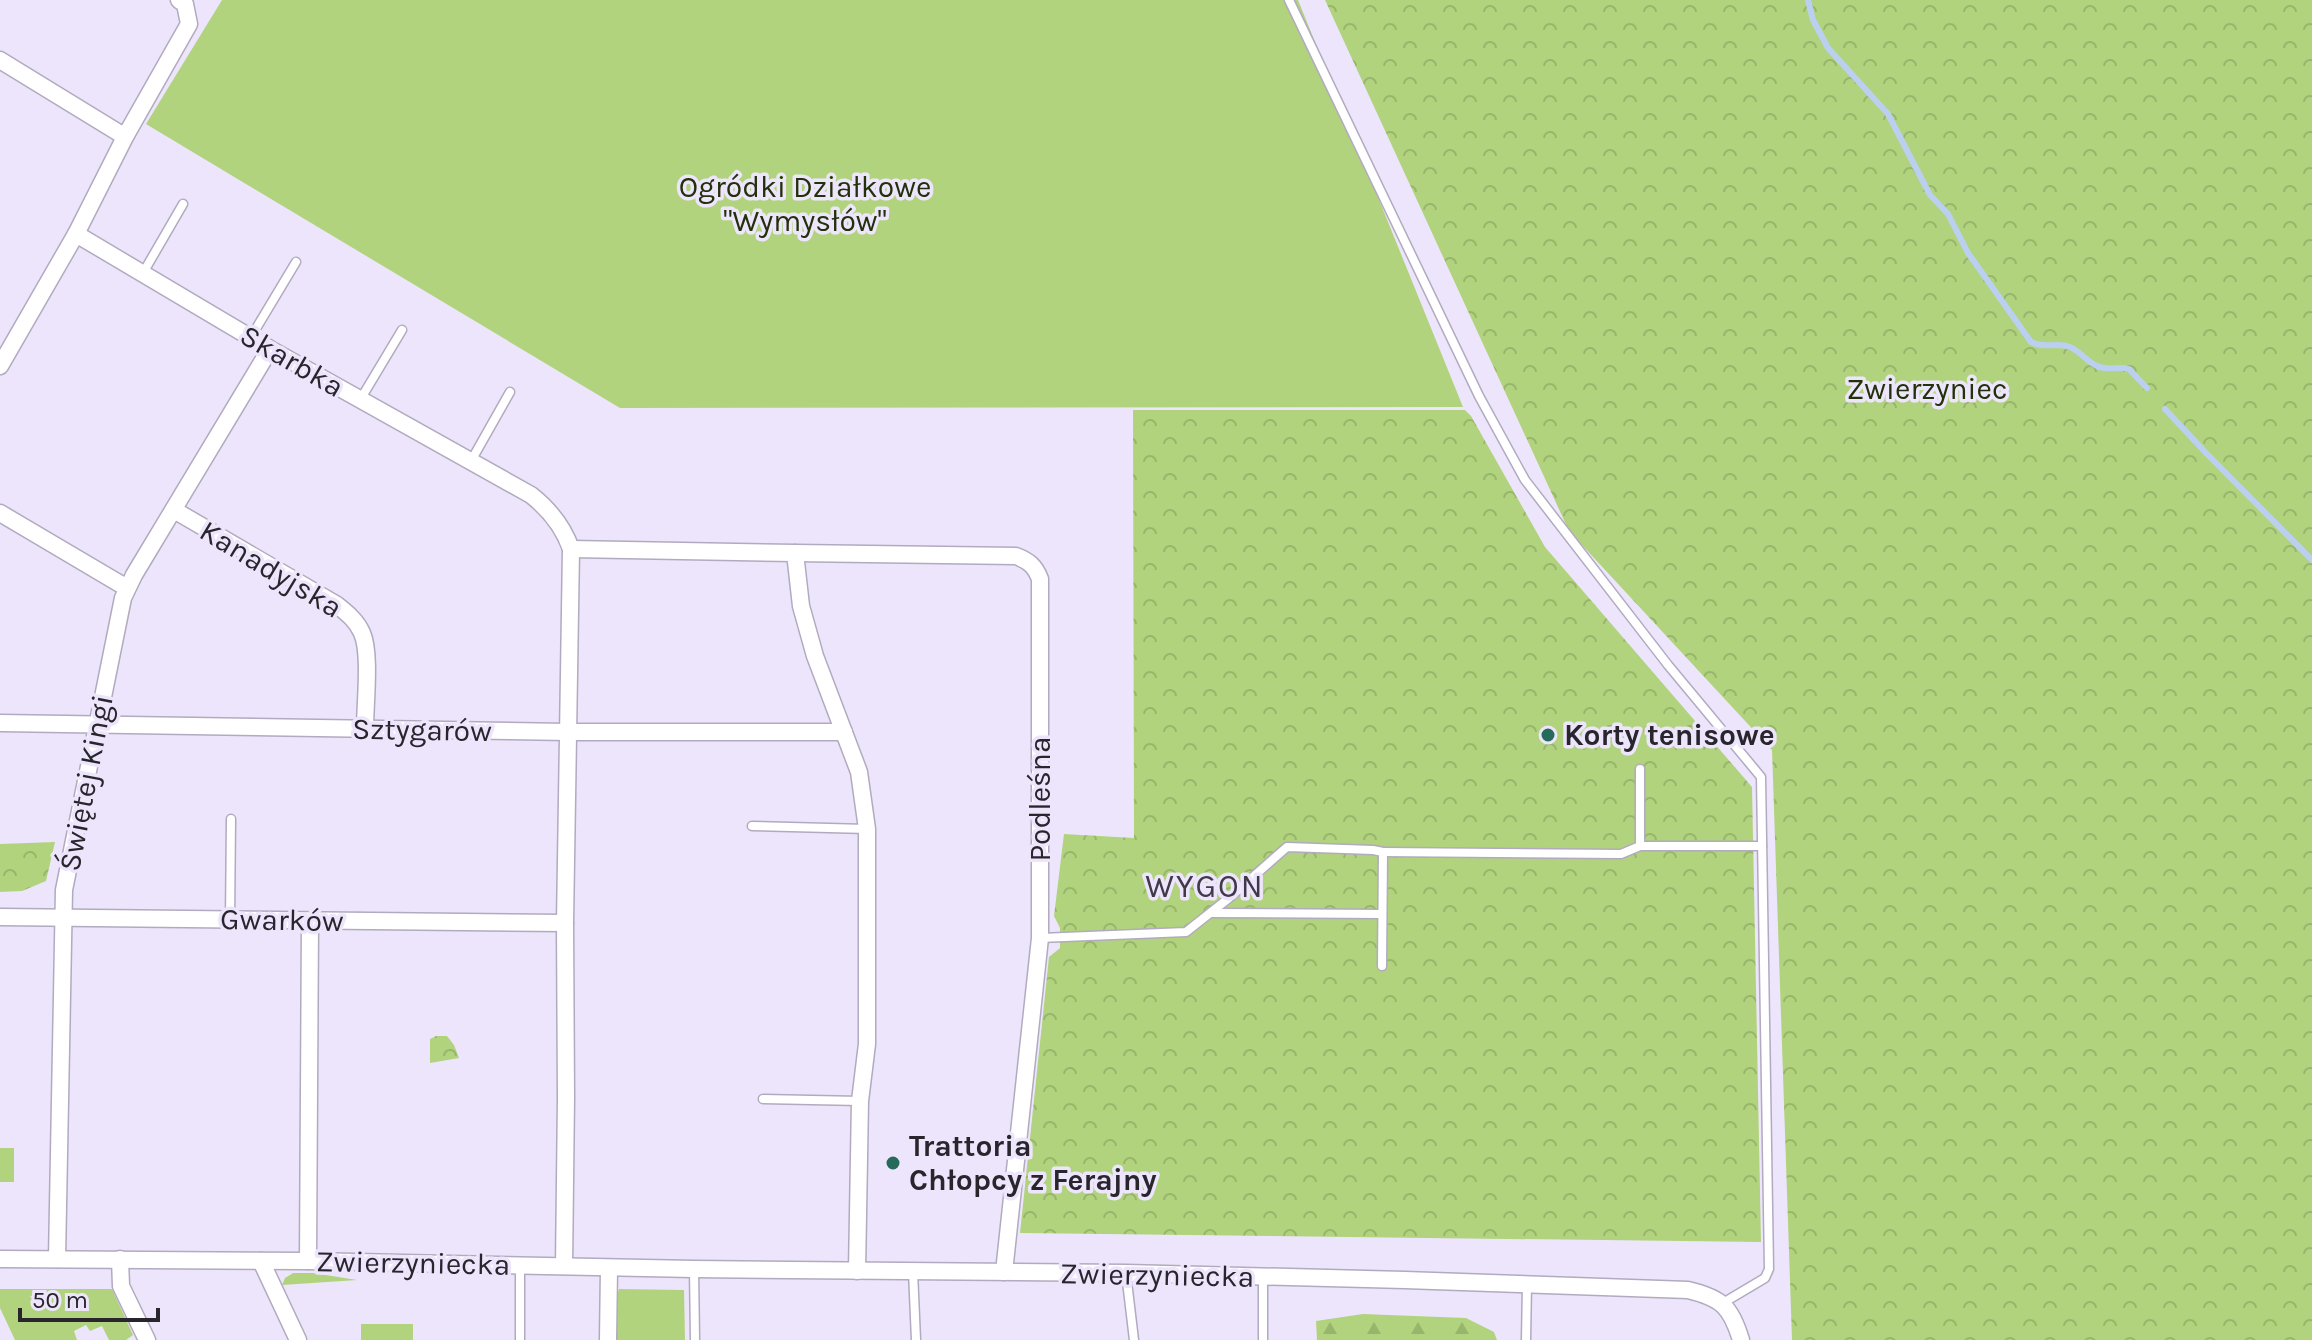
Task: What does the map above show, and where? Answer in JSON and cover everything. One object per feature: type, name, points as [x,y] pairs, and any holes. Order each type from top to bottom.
[{"type":"street","points":[[0,366],[76,234],[126,135],[189,24],[182,2]]},
{"type":"street","points":[[0,60],[126,135]]},
{"type":"street","name":"Skarbka","points":[[76,234],[270,349],[531,495],[549,510],[564,530],[571,549]]},
{"type":"street","name":"Świętej Kingi","points":[[57,1259],[64,890],[127,588],[270,349]]},
{"type":"street","name":"Kanadyjska","points":[[174,510],[337,605],[358,624],[366,651],[365,728]]},
{"type":"street","points":[[0,513],[127,588]]},
{"type":"street","points":[[564,1266],[571,549],[795,553],[801,606],[815,656],[859,772],[867,829],[867,1044],[860,1101],[857,1271]]},
{"type":"street","name":"Podleśna","points":[[795,553],[1016,556],[1028,560],[1036,568],[1040,579],[1040,938],[1004,1272]]},
{"type":"street","name":"Sztygarów","points":[[0,723],[568,732],[844,732]]},
{"type":"street","name":"Gwarków","points":[[0,917],[565,923]]},
{"type":"street","points":[[308,1261],[310,921]]},
{"type":"street","name":"Zwierzyniecka","points":[[0,1259],[1126,1273],[1688,1290],[1723,1303]]},
{"type":"street","points":[[120,1259],[121,1286],[147,1340]]},
{"type":"street","name":"Zwierzyniecka","points":[[261,1261],[298,1340]]},
{"type":"street","points":[[608,1340],[609,1268]]},
{"type":"street","points":[[1723,1303],[1738,1332]]},
{"type":"lane","points":[[1289,0],[1479,396],[1525,480],[1650,642],[1761,777],[1769,1269],[1765,1278],[1723,1303]]},
{"type":"lane","points":[[143,273],[183,204]]},
{"type":"lane","points":[[251,337],[296,262]]},
{"type":"lane","points":[[360,400],[402,330]]},
{"type":"lane","points":[[471,462],[510,392]]},
{"type":"lane","points":[[1640,769],[1640,846]]},
{"type":"lane","points":[[230,920],[231,819]]},
{"type":"lane","points":[[752,826],[867,829]]},
{"type":"lane","points":[[1040,938],[1186,932],[1287,847],[1383,852],[1612,855],[1640,846],[1762,846]]},
{"type":"lane","points":[[1382,966],[1383,852]]},
{"type":"lane","points":[[1212,913],[1382,914]]},
{"type":"lane","points":[[763,1099],[860,1101]]},
{"type":"lane","points":[[520,1264],[520,1340]]},
{"type":"lane","points":[[694,1269],[695,1340]]},
{"type":"lane","points":[[913,1271],[916,1340]]},
{"type":"lane","points":[[1126,1273],[1134,1340]]},
{"type":"lane","points":[[1263,1277],[1263,1340]]},
{"type":"lane","points":[[1526,1340],[1527,1284]]},
{"type":"green space","name":"Ogródki Działkowe \"Wymysłów\"","points":[[222,0],[1298,0],[1463,407],[620,408],[146,124]]},
{"type":"green space","name":"Zwierzyniec","points":[[1325,0],[2312,0],[2312,1340],[1792,1340],[1772,750],[1569,531]]},
{"type":"green space","points":[[1133,410],[1465,410],[1545,547],[1752,787],[1761,1242],[1020,1233],[1049,957],[1060,948],[1060,928],[1054,916],[1064,834],[1134,838]]},
{"type":"green space","points":[[55,842],[46,881],[22,891],[0,892],[0,844]]},
{"type":"green space","points":[[447,1036],[459,1058],[430,1063],[430,1039]]},
{"type":"green space","points":[[0,1148],[14,1148],[14,1182],[0,1182]]},
{"type":"green space","points":[[293,1273],[357,1280],[282,1285],[285,1278]]},
{"type":"green space","points":[[0,1289],[112,1289],[133,1335],[126,1340],[109,1340],[102,1326],[90,1331],[86,1325],[74,1331],[77,1340],[15,1340],[0,1308]]},
{"type":"green space","points":[[619,1289],[684,1290],[685,1340],[616,1340]]},
{"type":"green space","points":[[1363,1314],[1466,1318],[1494,1332],[1497,1340],[1317,1340],[1316,1321]]},
{"type":"green space","points":[[361,1324],[413,1324],[413,1340],[361,1340]]},
{"type":"waterway","points":[[1808,0],[1813,20],[1828,48],[1888,114],[1930,195],[1948,214],[1968,253],[2031,342],[2070,347],[2101,367],[2129,369],[2147,388]]},
{"type":"waterway","points":[[2165,409],[2312,560]]},
{"type":"place","name":"Korty tenisowe","points":[[1548,735]]},
{"type":"place","name":"Trattoria Chłopcy z Ferajny","points":[[893,1163]]},
{"type":"district","name":"WYGON","points":[[1205,886]]}]
